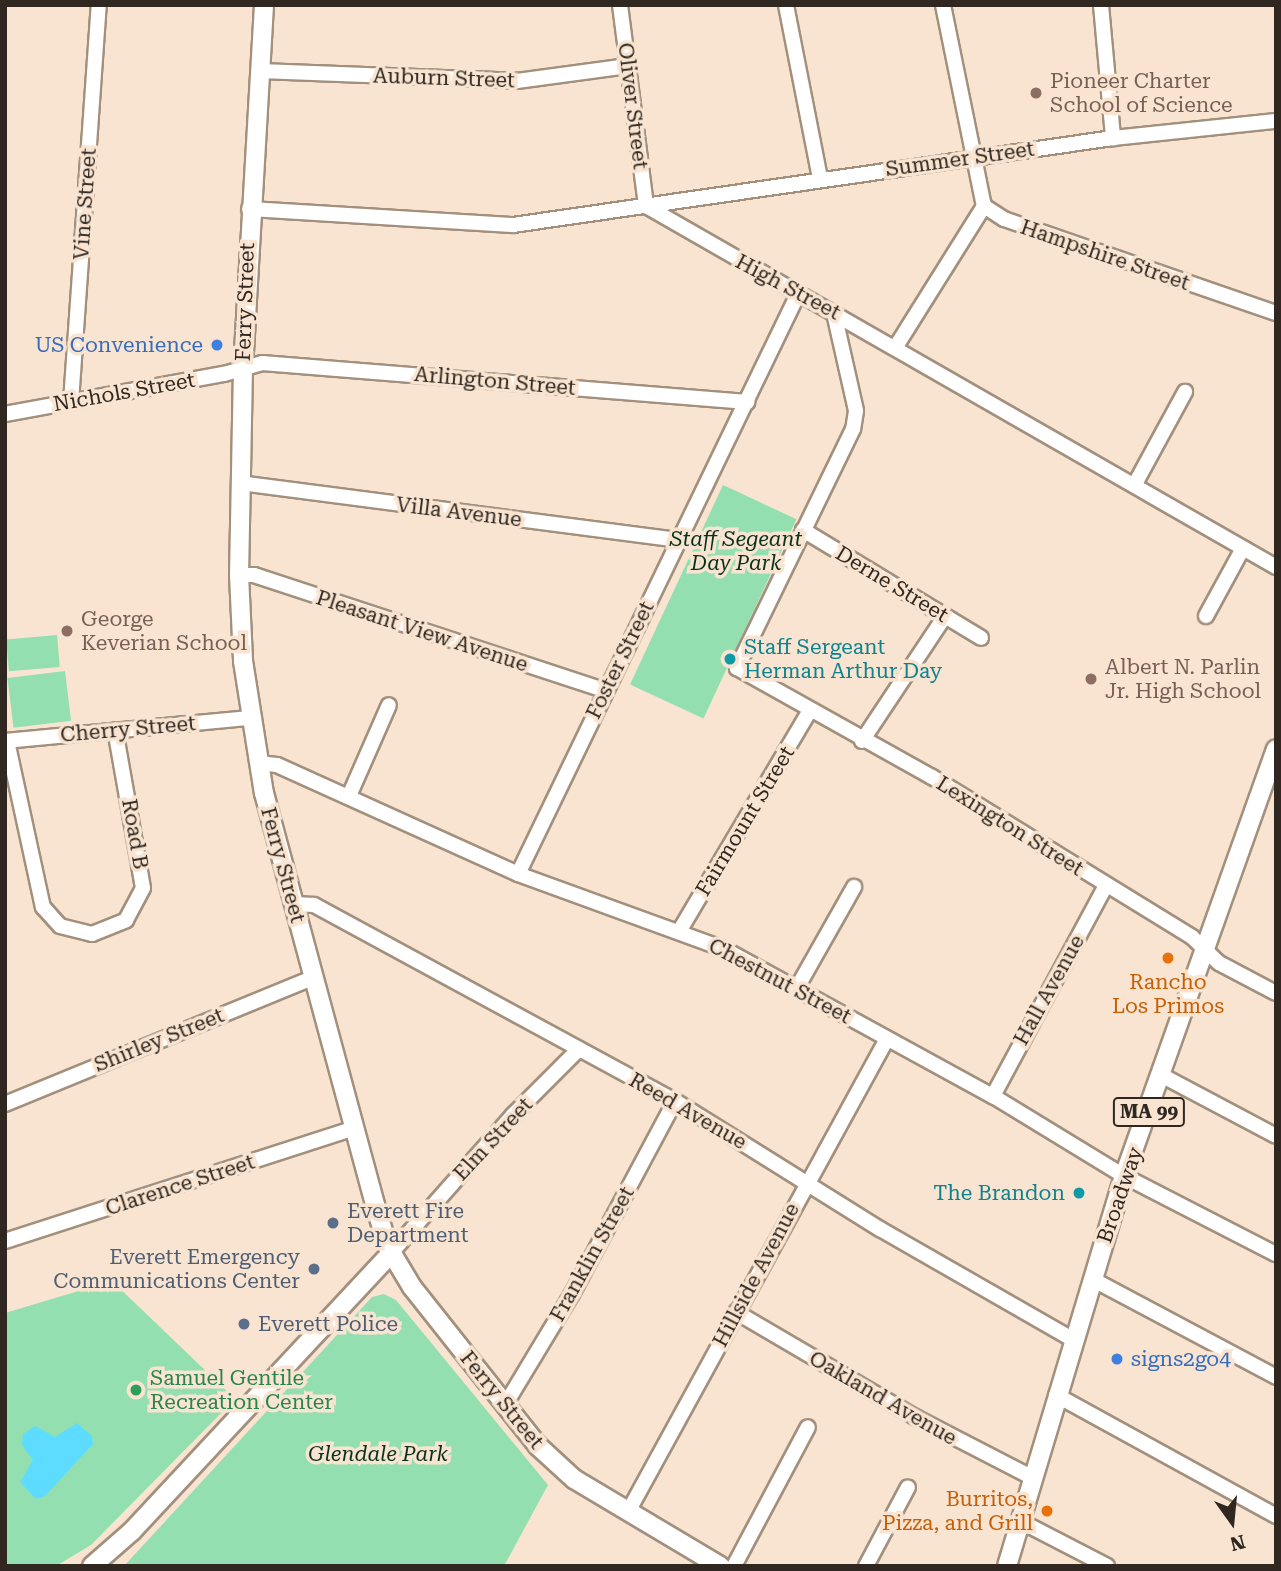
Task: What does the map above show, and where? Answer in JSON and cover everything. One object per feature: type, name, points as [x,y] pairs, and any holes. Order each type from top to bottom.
[{"type":"main road","name":"Ferry Street","points":[[264,5],[249,209],[240,484],[239,575],[250,718],[258,763],[294,904],[391,1253],[412,1287],[505,1405],[556,1464],[628,1512],[720,1566]]},
{"type":"main road","name":"Broadway","points":[[1007,1566],[1072,1339],[1124,1176],[1276,750]]},
{"type":"main road","name":"Elm Street","points":[[92,1566],[132,1531],[391,1253]]},
{"type":"street","name":"Vine Street","points":[[71,402],[99,5]]},
{"type":"street","name":"Oliver Street","points":[[620,5],[646,206]]},
{"type":"street","points":[[786,5],[820,178]]},
{"type":"street","points":[[895,348],[984,206],[943,5]]},
{"type":"street","points":[[1101,5],[1113,138]]},
{"type":"street","name":"Auburn Street","points":[[260,71],[517,81],[628,66]]},
{"type":"street","name":"Summer Street","points":[[646,206],[820,178],[1113,138],[1276,121]]},
{"type":"street","points":[[249,209],[513,225],[646,206]]},
{"type":"street","name":"High Street","points":[[646,206],[797,296],[834,313],[1276,566]]},
{"type":"street","name":"Hampshire Street","points":[[984,206],[1004,219],[1276,313]]},
{"type":"street","name":"Foster Street","points":[[518,874],[797,296]]},
{"type":"street","points":[[803,530],[844,455],[856,411],[834,313]]},
{"type":"street","name":"Arlington Street","points":[[243,368],[265,363],[747,402]]},
{"type":"street","name":"Nichols Street","points":[[5,414],[243,368]]},
{"type":"street","points":[[1135,484],[1185,392]]},
{"type":"street","name":"Villa Avenue","points":[[240,484],[678,540]]},
{"type":"street","name":"Derne Street","points":[[803,530],[981,638]]},
{"type":"street","name":"Lexington Street","points":[[803,530],[737,668],[809,712],[932,778],[1192,937],[1219,963],[1276,993]]},
{"type":"street","points":[[1206,616],[1243,548]]},
{"type":"street","name":"Pleasant View Avenue","points":[[239,575],[254,575],[606,691]]},
{"type":"street","points":[[862,741],[945,616]]},
{"type":"street","points":[[349,796],[389,705]]},
{"type":"street","name":"Fairmount Street","points":[[680,930],[809,712]]},
{"type":"street","name":"Cherry Street","points":[[6,741],[250,718]]},
{"type":"street","name":"Road B","points":[[6,741],[43,907],[60,926],[92,934],[130,916],[143,888],[115,730]]},
{"type":"street","name":"Chestnut Street","points":[[258,763],[277,765],[518,874],[680,930],[799,986],[887,1039],[993,1096],[1124,1176],[1276,1254]]},
{"type":"street","name":"Hall Avenue","points":[[993,1096],[1106,885]]},
{"type":"street","points":[[799,986],[854,887]]},
{"type":"street","name":"Reed Avenue","points":[[294,904],[314,905],[675,1101],[806,1183],[1072,1339]]},
{"type":"street","name":"Shirley Street","points":[[5,1104],[314,977]]},
{"type":"street","name":"Hillside Avenue","points":[[628,1512],[887,1039]]},
{"type":"street","name":"Elm Street","points":[[391,1253],[513,1115],[579,1049]]},
{"type":"street","points":[[1161,1075],[1276,1136]]},
{"type":"street","name":"Franklin Street","points":[[505,1405],[572,1294],[675,1101]]},
{"type":"street","name":"Clarence Street","points":[[5,1241],[355,1128]]},
{"type":"street","points":[[1092,1279],[1276,1377]]},
{"type":"street","name":"Oakland Avenue","points":[[736,1312],[915,1417],[1033,1478]]},
{"type":"street","points":[[1056,1395],[1276,1516]]},
{"type":"street","points":[[734,1566],[808,1427]]},
{"type":"street","points":[[866,1566],[908,1487]]},
{"type":"street","points":[[1020,1521],[1107,1566]]},
{"type":"green space","name":"Staff Segeant Day Park","points":[[723,485],[796,519],[703,719],[630,684]]},
{"type":"green space","points":[[57,635],[60,667],[9,671],[6,639]]},
{"type":"green space","points":[[65,671],[71,721],[14,728],[7,678]]},
{"type":"green space","points":[[112,1281],[235,1399],[91,1545],[56,1566],[5,1566],[5,1313]]},
{"type":"green space","name":"Glendale Park","points":[[384,1294],[396,1300],[548,1485],[504,1566],[124,1566],[372,1297]]},
{"type":"water","points":[[77,1423],[92,1436],[93,1444],[45,1496],[36,1499],[20,1482],[33,1460],[22,1445],[23,1434],[35,1426],[55,1437]]},
{"type":"place","name":"Pioneer Charter School of Science","points":[[1036,93]]},
{"type":"place","name":"US Convenience","points":[[217,345]]},
{"type":"place","name":"George Keverian School","points":[[67,631]]},
{"type":"place","name":"Staff Sergeant Herman Arthur Day","points":[[730,659]]},
{"type":"place","name":"Albert N. Parlin Jr. High School","points":[[1091,679]]},
{"type":"place","name":"Rancho Los Primos","points":[[1168,958]]},
{"type":"place","name":"The Brandon","points":[[1079,1193]]},
{"type":"place","name":"Everett Fire Department","points":[[333,1223]]},
{"type":"place","name":"Everett Emergency Communications Center","points":[[314,1269]]},
{"type":"place","name":"Everett Police","points":[[244,1324]]},
{"type":"place","name":"signs2go4","points":[[1117,1359]]},
{"type":"place","name":"Samuel Gentile Recreation Center","points":[[136,1390]]},
{"type":"place","name":"Burritos, Pizza, and Grill","points":[[1047,1511]]}]
